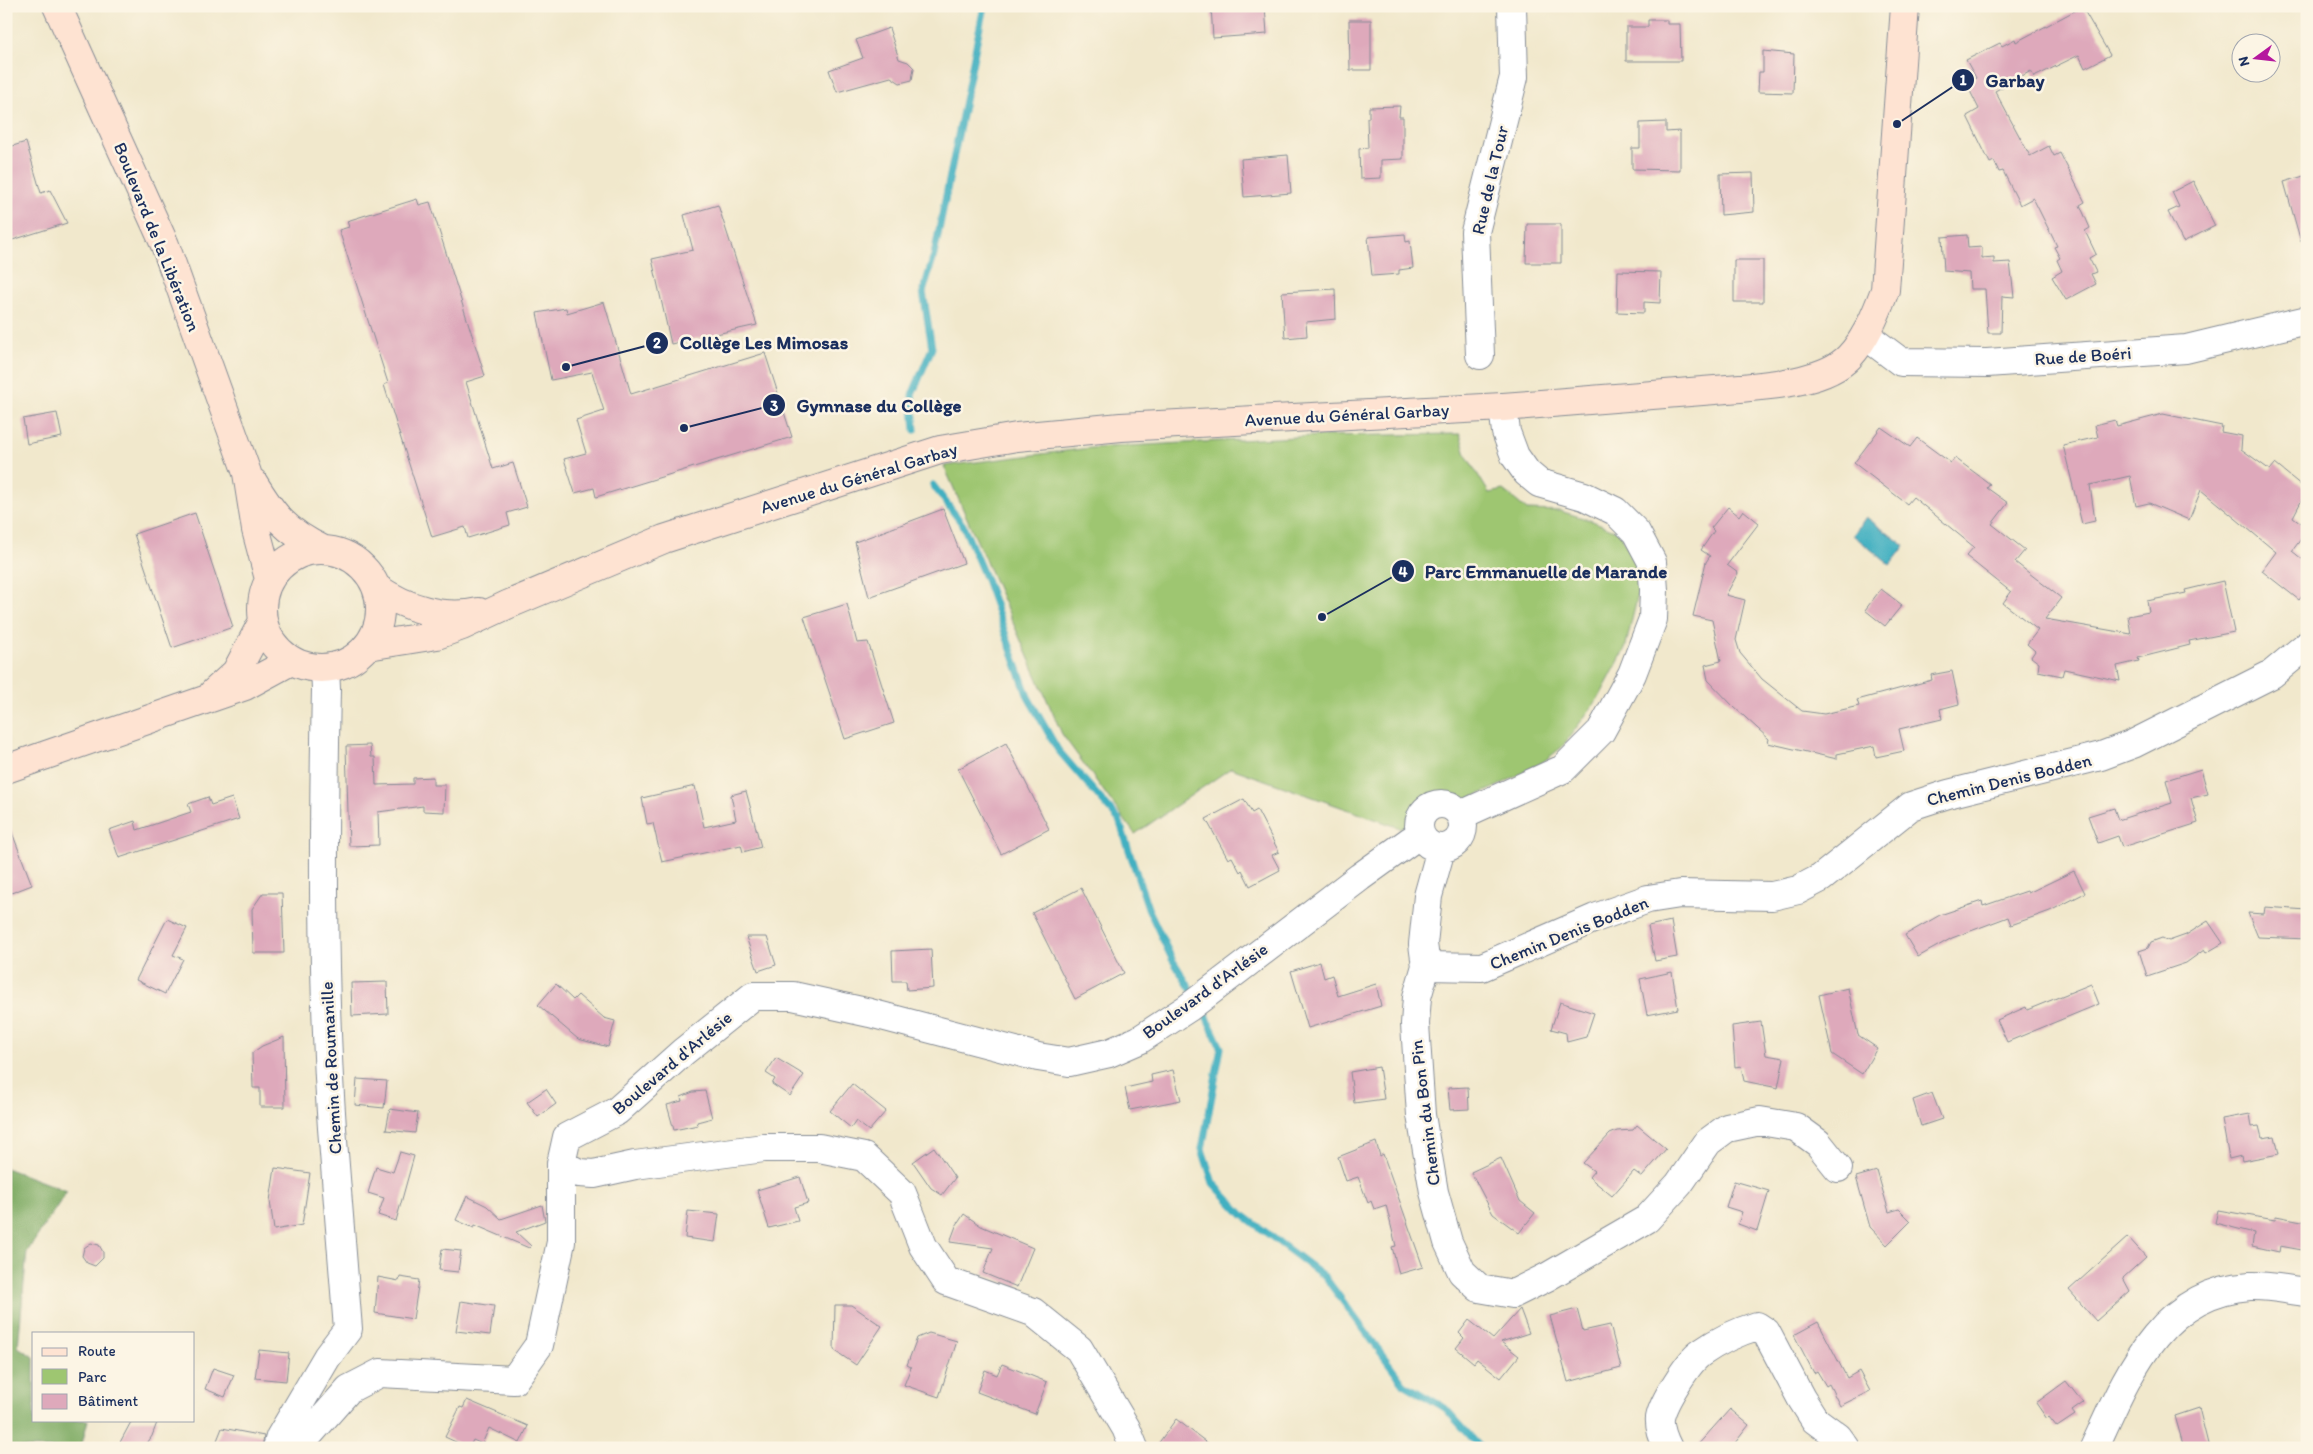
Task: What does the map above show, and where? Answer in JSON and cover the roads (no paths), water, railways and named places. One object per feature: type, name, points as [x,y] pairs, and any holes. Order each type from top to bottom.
[{"type":"main road","name":"Boulevard de la Libération","points":[[58,6],[165,246],[247,472]]},
{"type":"main road","name":"Avenue du Général Garbay","points":[[368,646],[437,634],[462,626],[664,539],[940,450],[1017,437],[1131,426],[1503,407],[1776,385],[1809,377],[1834,368],[1848,358],[1864,335],[1876,316],[1885,290],[1905,6]]},
{"type":"main road","points":[[247,472],[279,521],[293,533],[322,549]]},
{"type":"main road","points":[[247,472],[256,530],[270,579]]},
{"type":"main road","points":[[322,549],[340,552],[356,560],[368,573],[377,588],[381,608],[377,629],[368,646],[348,662],[325,668],[302,665],[291,660],[278,650],[268,637],[263,621],[264,592],[270,579],[283,563],[301,552],[322,549]]},
{"type":"main road","name":"Avenue du Général Garbay","points":[[377,588],[406,606],[450,614],[474,613],[507,605]]},
{"type":"main road","points":[[202,702],[236,672],[263,621]]},
{"type":"main road","points":[[6,769],[245,686],[291,660]]},
{"type":"street","name":"Rue de la Tour","points":[[1480,356],[1475,232],[1514,77],[1512,6]]},
{"type":"street","name":"Rue de Boéri","points":[[1864,335],[1901,362],[1987,363],[2186,349],[2307,320]]},
{"type":"street","points":[[1461,816],[1563,769],[1601,731],[1632,674],[1653,619],[1654,590],[1652,562],[1636,532],[1615,511],[1584,496],[1538,483],[1527,473],[1516,456],[1506,432],[1503,407]]},
{"type":"street","name":"Chemin Denis Bodden","points":[[1426,966],[1482,967],[1595,918],[1648,899],[1680,894],[1772,896],[1798,890],[1821,878],[1911,806],[1948,794],[2101,756],[2133,744],[2272,674],[2307,645]]},
{"type":"street","name":"Chemin de Roumanille","points":[[277,1448],[280,1438],[327,1357],[348,1329],[332,1127],[328,1020],[323,861],[325,668]]},
{"type":"street","points":[[1442,804],[1456,809],[1461,816],[1464,828],[1462,835],[1454,845],[1431,842],[1420,821],[1428,808],[1442,804]]},
{"type":"street","name":"Boulevard d'Arlésie","points":[[296,1448],[349,1389],[380,1373],[514,1380],[539,1345],[561,1242],[561,1164],[567,1137],[617,1110],[683,1052],[753,996],[793,996],[870,1013],[1038,1057],[1068,1062],[1109,1053],[1139,1040],[1195,1002],[1410,841],[1431,842]]},
{"type":"street","name":"Chemin du Bon Pin","points":[[1431,842],[1423,944],[1426,966],[1417,997],[1415,1024],[1422,1114],[1434,1192],[1448,1242],[1462,1272],[1479,1288],[1513,1294],[1647,1219],[1679,1184],[1708,1142],[1727,1128],[1760,1120],[1796,1127],[1818,1143],[1838,1168]]},
{"type":"street","points":[[561,1164],[579,1173],[594,1174],[635,1165],[764,1148],[819,1148],[864,1157],[902,1193],[923,1246],[946,1281],[1033,1312],[1079,1349],[1126,1428],[1134,1448]]},
{"type":"street","points":[[2094,1448],[2131,1370],[2169,1320],[2191,1304],[2212,1294],[2250,1286],[2307,1292]]},
{"type":"street","points":[[1668,1448],[1663,1438],[1660,1418],[1682,1374],[1700,1354],[1741,1331],[1757,1326],[1766,1332],[1801,1398],[1815,1420],[1838,1437],[1846,1448]]},
{"type":"water","points":[[1866,517],[1905,546],[1890,565],[1853,535]]},
{"type":"waterway","points":[[915,430],[912,395],[932,348],[923,292],[934,255],[984,6]]},
{"type":"waterway","points":[[933,485],[963,525],[987,582],[1028,697],[1058,750],[1119,820],[1148,908],[1172,959],[1195,996]]},
{"type":"waterway","points":[[1201,1005],[1221,1048],[1202,1149],[1213,1183],[1243,1215],[1325,1277],[1404,1384],[1445,1408],[1481,1448]]},
{"type":"place","name":"Garbay","points":[[1897,124]]},
{"type":"place","name":"Collège Les Mimosas","points":[[566,367]]},
{"type":"place","name":"Gymnase du Collège","points":[[684,428]]},
{"type":"place","name":"Parc Emmanuelle de Marande","points":[[1322,617]]}]
